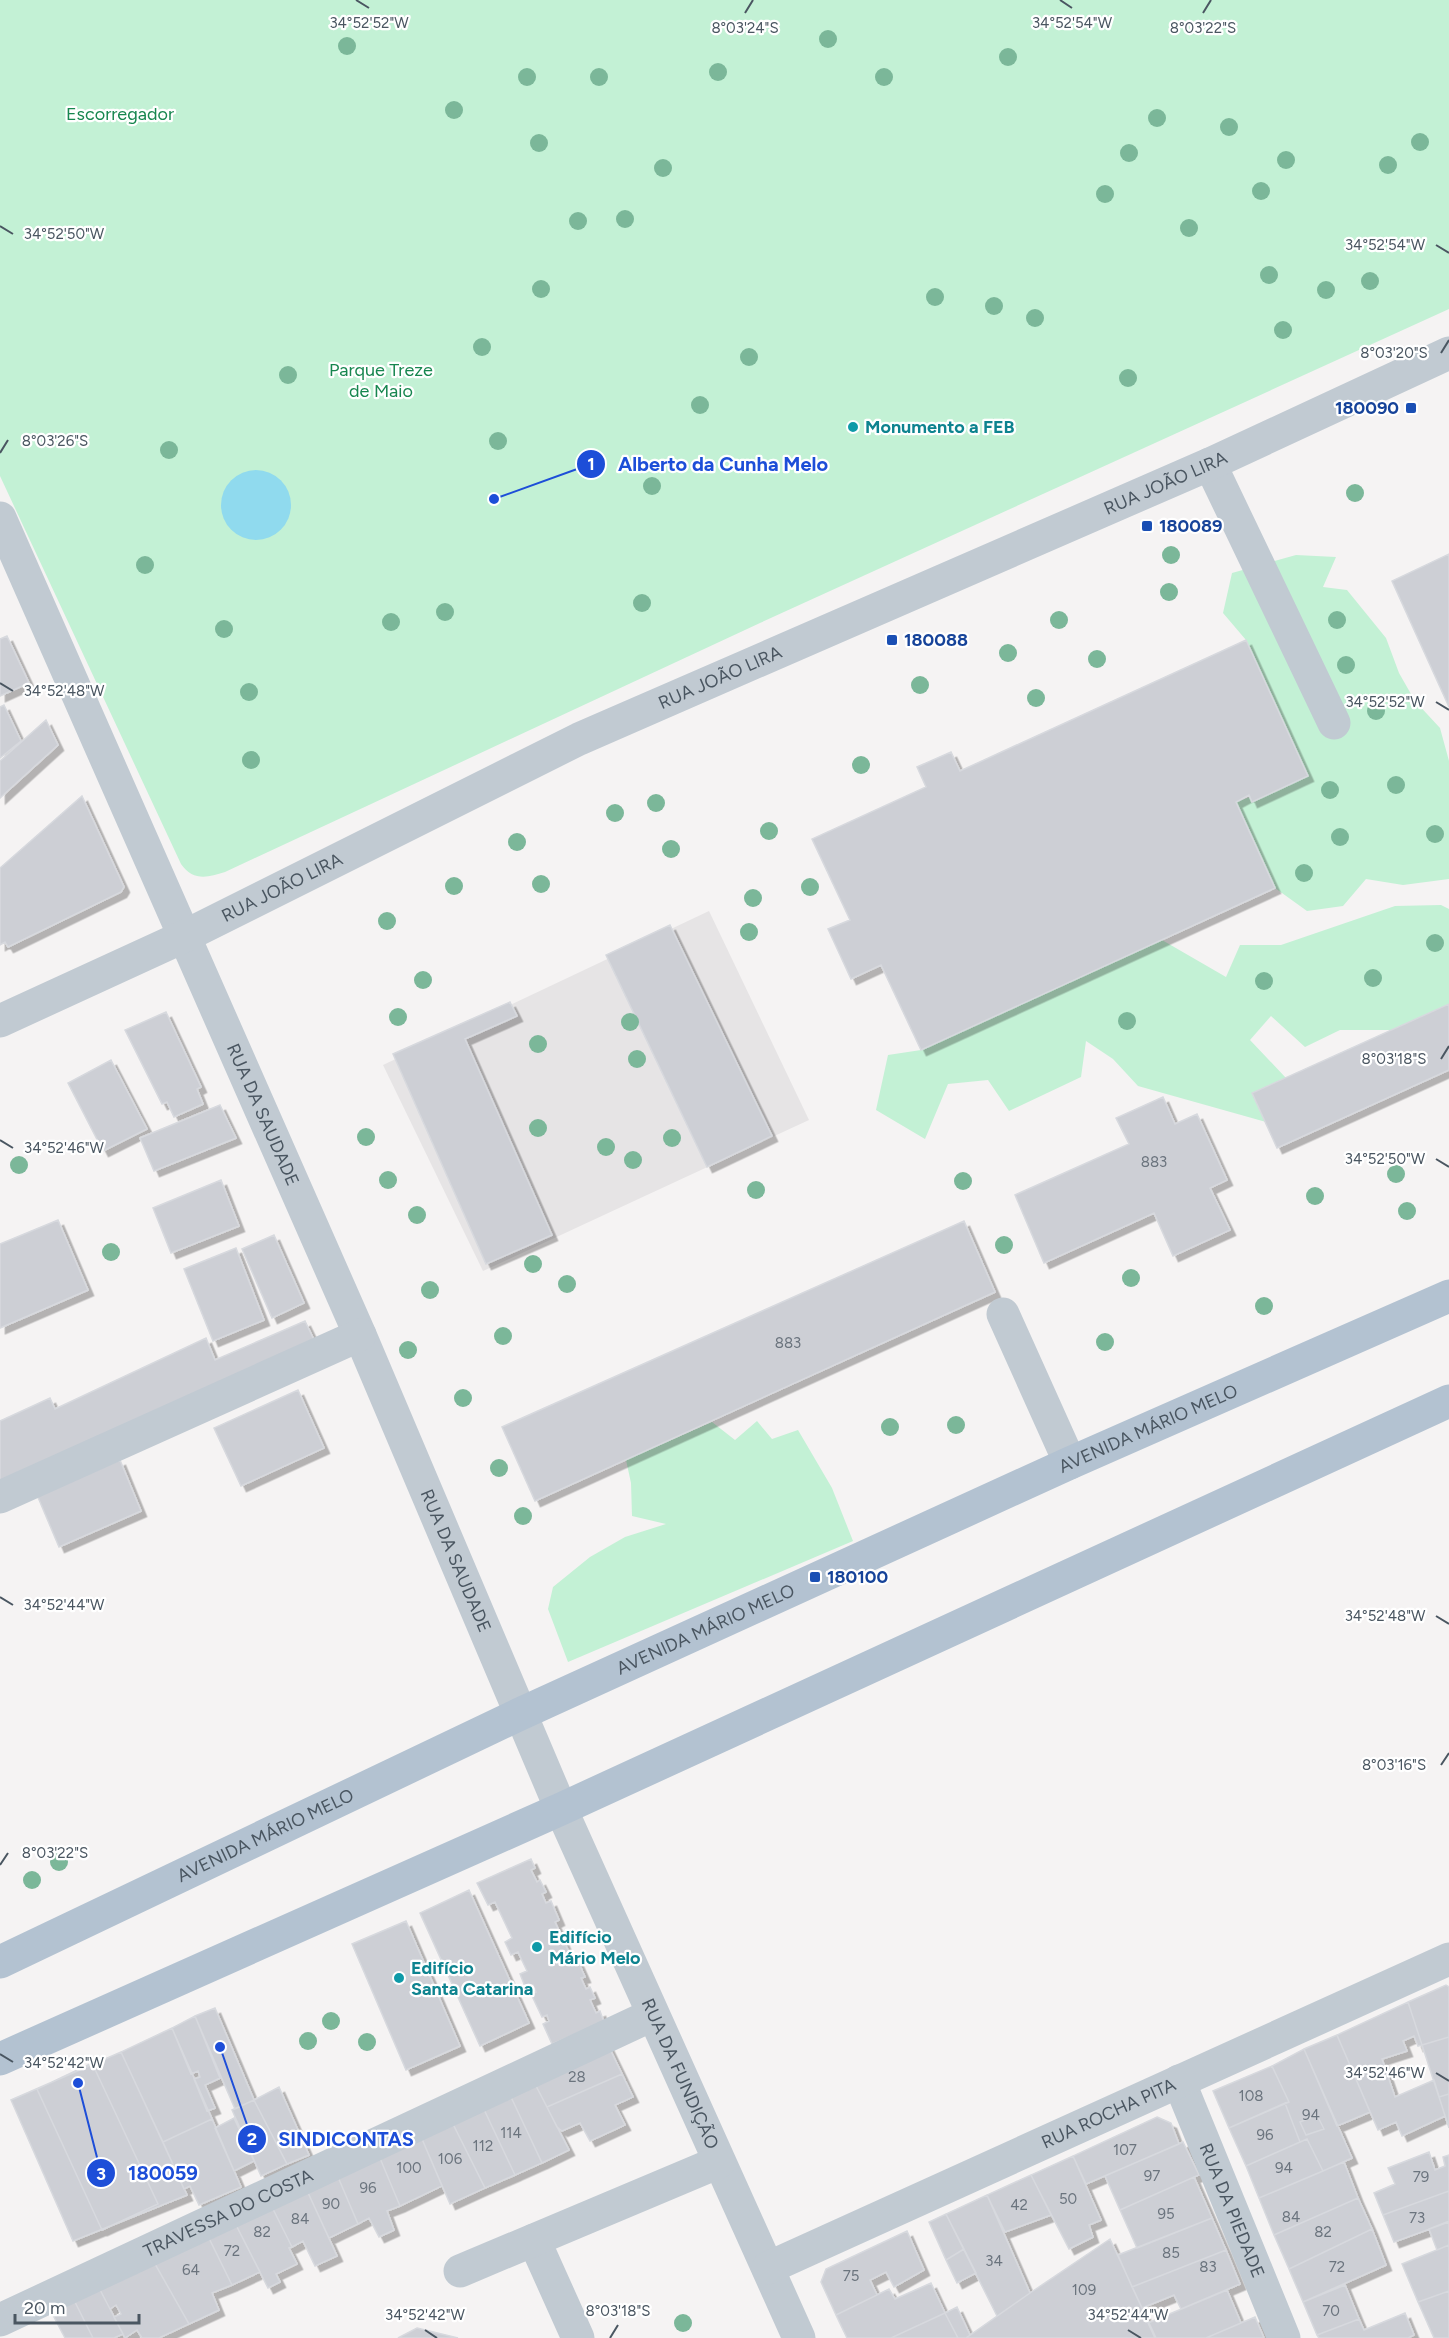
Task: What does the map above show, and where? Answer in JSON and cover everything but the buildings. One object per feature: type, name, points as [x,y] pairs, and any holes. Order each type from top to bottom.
[{"type":"main road","name":"AVENIDA MÁRIO MELO","points":[[0,1962],[520,1714],[1070,1463],[1449,1296]]},
{"type":"main road","points":[[0,2059],[561,1809],[1449,1401]]},
{"type":"street","name":"RUA JOÃO LIRA","points":[[0,1021],[185,936],[579,739],[1210,464],[1449,353]]},
{"type":"street","points":[[1210,464],[1334,723]]},
{"type":"street","name":"RUA DA SAUDADE","points":[[0,518],[360,1335],[561,1809]]},
{"type":"street","points":[[1003,1314],[1070,1463]]},
{"type":"street","points":[[0,1497],[360,1335]]},
{"type":"street","name":"RUA DA FUNDIÇÃO","points":[[561,1809],[799,2338]]},
{"type":"street","name":"RUA ROCHA PITA","points":[[768,2268],[1449,1959]]},
{"type":"street","name":"TRAVESSA DO COSTA","points":[[0,2320],[652,2014]]},
{"type":"street","name":"RUA DA PIEDADE","points":[[1179,2081],[1284,2338]]},
{"type":"street","points":[[460,2271],[719,2162]]},
{"type":"street","points":[[534,2240],[578,2338]]},
{"type":"shaded area","points":[[709,911],[809,1120],[483,1271],[383,1065]]},
{"type":"green space","name":"Parque Treze de Maio","points":[[0,0],[1449,0],[1449,309],[760,623],[225,872],[206,877],[195,876],[181,864],[0,476]]},
{"type":"green space","points":[[1296,555],[1336,557],[1323,587],[1347,590],[1386,638],[1399,673],[1415,701],[1440,728],[1449,761],[1449,879],[1403,885],[1366,879],[1343,906],[1307,911],[1275,888],[1236,802],[1308,776],[1246,640],[1223,613],[1232,573]]},
{"type":"green space","points":[[1441,905],[1449,909],[1449,1004],[1392,1030],[1340,1030],[1305,1047],[1271,1016],[1250,1040],[1286,1078],[1266,1122],[1138,1086],[1113,1059],[1086,1041],[1081,1077],[1009,1111],[988,1080],[948,1084],[925,1139],[876,1110],[888,1055],[921,1050],[1162,940],[1226,977],[1240,945],[1281,945],[1395,906]]},
{"type":"green space","points":[[757,1421],[772,1439],[798,1430],[832,1488],[853,1541],[568,1662],[548,1609],[553,1587],[590,1557],[625,1537],[666,1524],[632,1516],[631,1483],[626,1460],[712,1422],[735,1440]]},
{"type":"water","points":[[249,470],[263,470],[276,476],[285,485],[291,498],[289,518],[281,530],[263,540],[249,540],[236,534],[227,525],[221,512],[221,498],[227,485],[236,476]]},
{"type":"place","name":"180090","points":[[1411,408]]},
{"type":"place","name":"Monumento a FEB","points":[[853,427]]},
{"type":"place","name":"Alberto da Cunha Melo","points":[[494,499]]},
{"type":"place","name":"180089","points":[[1147,526]]},
{"type":"place","name":"180088","points":[[892,640]]},
{"type":"place","name":"180100","points":[[815,1577]]},
{"type":"place","name":"Edifício Mário Melo","points":[[537,1947]]},
{"type":"place","name":"Edifício Santa Catarina","points":[[399,1978]]},
{"type":"place","name":"SINDICONTAS","points":[[220,2047]]},
{"type":"place","name":"180059","points":[[78,2083]]},
{"type":"park label","name":"Escorregador","points":[[120,114]]}]
